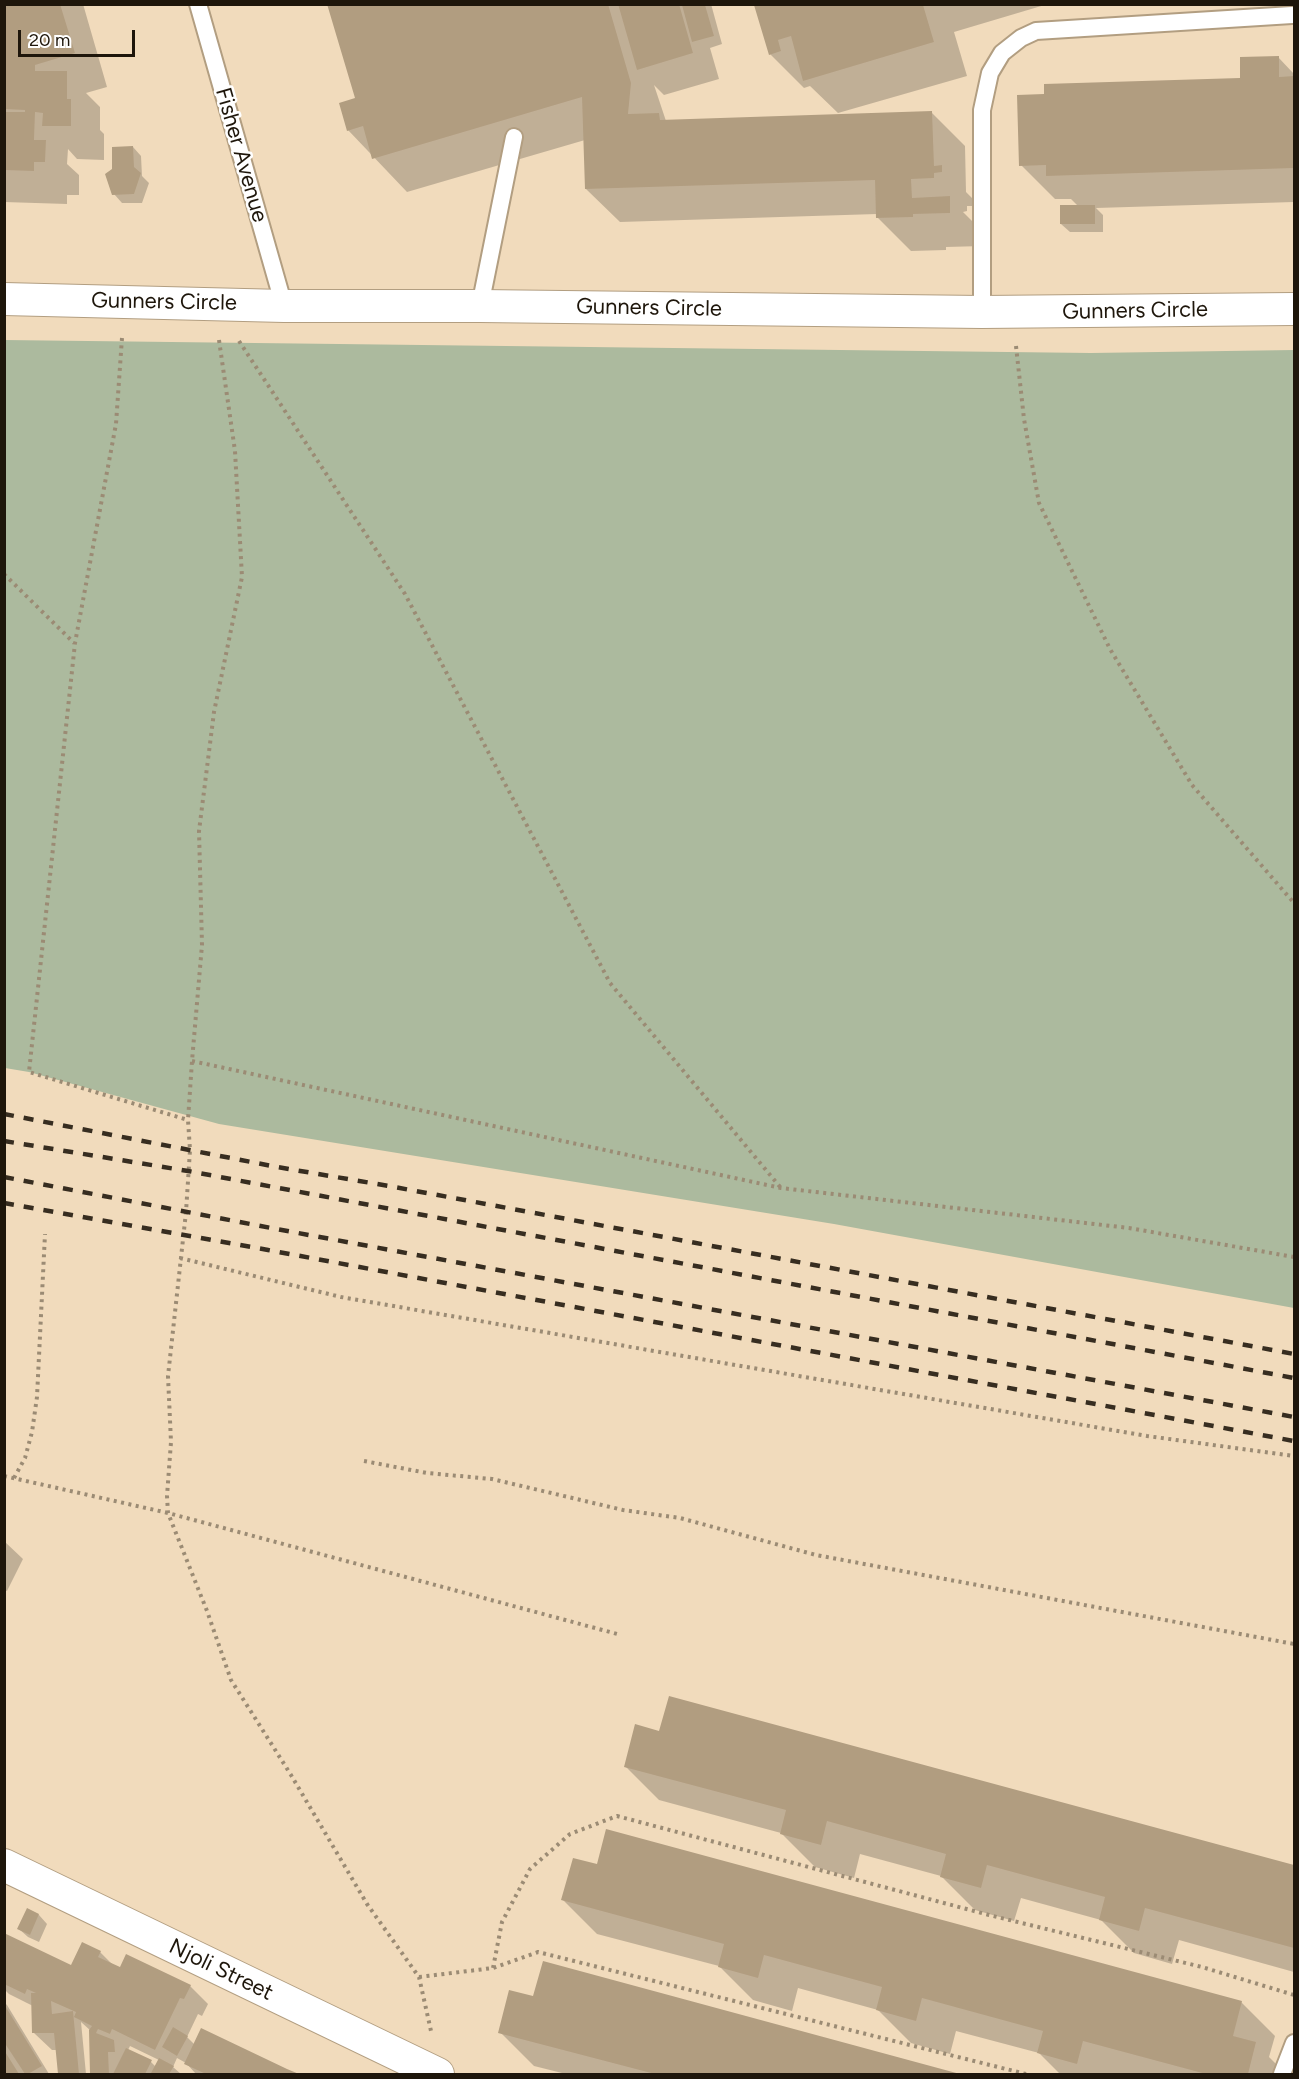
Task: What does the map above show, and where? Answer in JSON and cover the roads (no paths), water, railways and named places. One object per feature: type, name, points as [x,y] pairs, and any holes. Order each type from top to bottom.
[{"type":"street","name":"Gunners Circle","points":[[4,299],[284,306],[982,312],[1294,309]]},
{"type":"street","name":"Njoli Street","points":[[4,1866],[430,2071]]},
{"type":"lane","name":"Fisher Avenue","points":[[198,4],[284,306]]},
{"type":"lane","points":[[982,312],[982,110],[990,73],[1002,53],[1021,38],[1036,31],[1240,11],[1292,15]]},
{"type":"lane","points":[[480,306],[514,137]]},
{"type":"lane","points":[[1282,2074],[1294,2043]]},
{"type":"railway","points":[[4,1114],[277,1167],[1294,1354]]},
{"type":"railway","points":[[4,1141],[188,1171],[1294,1378]]},
{"type":"railway","points":[[4,1177],[1294,1417]]},
{"type":"railway","points":[[4,1203],[1294,1441]]}]
